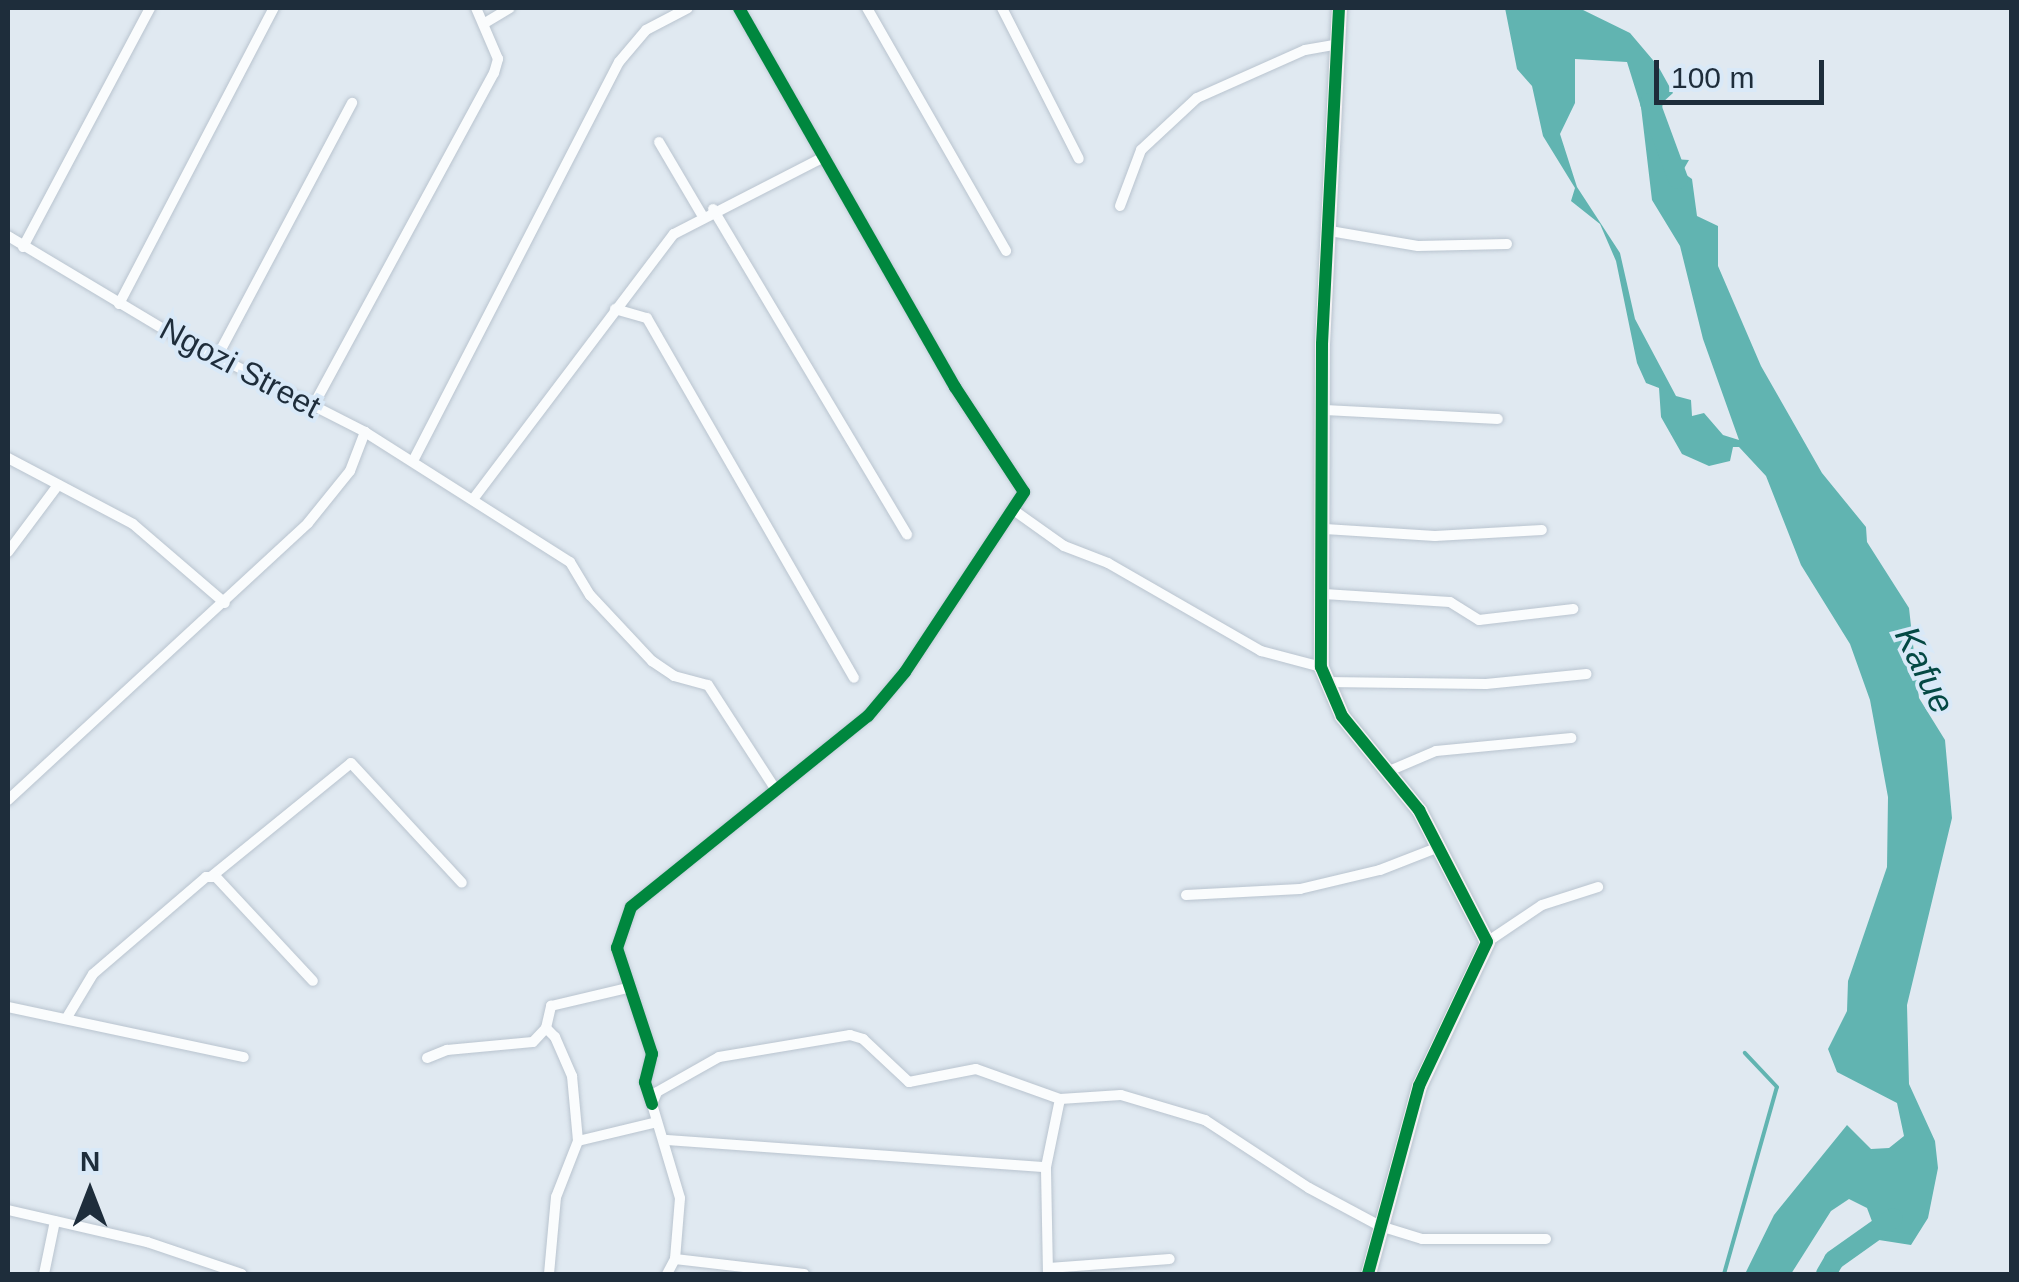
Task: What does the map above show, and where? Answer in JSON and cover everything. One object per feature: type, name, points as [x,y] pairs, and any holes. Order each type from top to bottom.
[{"type":"street","points":[[23,247],[150,8]]},
{"type":"street","points":[[120,304],[274,8]]},
{"type":"street","points":[[312,408],[494,72],[498,60],[476,8]]},
{"type":"street","points":[[485,23],[510,8]]},
{"type":"street","points":[[413,460],[619,62],[646,30],[688,8]]},
{"type":"street","points":[[667,1274],[675,1259],[680,1198],[667,1140],[656,1122],[645,1082],[652,1054],[627,988],[617,937],[631,907],[868,716],[905,672],[1024,492],[1016,474],[954,387],[739,8]]},
{"type":"street","points":[[866,8],[1006,251]]},
{"type":"street","points":[[1002,8],[1079,159]]},
{"type":"street","points":[[1339,8],[1325,410],[1323,674],[1342,716],[1390,771],[1440,846],[1488,942]]},
{"type":"street","points":[[1120,206],[1140,150],[1197,98],[1305,50],[1338,44]]},
{"type":"street","points":[[217,357],[352,103]]},
{"type":"street","points":[[660,142],[702,215]]},
{"type":"street","points":[[474,498],[674,234],[713,209],[824,157]]},
{"type":"street","points":[[713,209],[907,535]]},
{"type":"street","points":[[1330,230],[1418,246],[1507,244]]},
{"type":"street","name":"Ngozi Street","points":[[8,236],[120,304],[413,460],[570,562],[590,595],[652,660],[674,676],[708,685],[776,790]]},
{"type":"street","points":[[615,309],[647,318],[854,678]]},
{"type":"street","points":[[1325,410],[1498,418]]},
{"type":"street","points":[[8,800],[225,603],[328,500],[350,472],[364,432]]},
{"type":"street","points":[[8,458],[156,539],[225,603]]},
{"type":"street","points":[[8,552],[58,485]]},
{"type":"street","points":[[1012,509],[1064,546],[1108,564],[1261,652],[1323,674],[1486,684],[1587,674]]},
{"type":"street","points":[[1325,529],[1435,536],[1542,530]]},
{"type":"street","points":[[1324,594],[1450,602],[1480,620],[1574,609]]},
{"type":"street","points":[[1390,771],[1436,751],[1570,738]]},
{"type":"street","points":[[66,1019],[93,974],[351,763],[462,883]]},
{"type":"street","points":[[1186,896],[1300,889],[1380,870],[1440,846]]},
{"type":"street","points":[[212,876],[313,981]]},
{"type":"street","points":[[1368,1274],[1419,1086],[1488,942],[1542,905],[1598,888]]},
{"type":"street","points":[[427,1058],[447,1050],[534,1042],[546,1028],[551,1006],[627,988]]},
{"type":"street","points":[[8,1007],[244,1057]]},
{"type":"street","points":[[546,1028],[572,1076],[578,1141],[556,1197],[548,1274]]},
{"type":"street","points":[[652,1104],[664,1085],[719,1057],[850,1035],[864,1039],[910,1082],[976,1069],[1060,1099],[1121,1095],[1204,1120],[1380,1226],[1452,1243],[1546,1238]]},
{"type":"street","points":[[1060,1099],[1046,1168],[1049,1271],[1170,1259]]},
{"type":"street","points":[[578,1141],[656,1122]]},
{"type":"street","points":[[667,1140],[1046,1168]]},
{"type":"street","points":[[8,1210],[197,1256],[242,1274]]},
{"type":"street","points":[[44,1274],[54,1221]]},
{"type":"street","points":[[675,1259],[804,1274]]},
{"type":"shaded area","points":[[1505,8],[1579,8],[1630,33],[1658,66],[1673,93],[1663,102],[1658,136],[1673,159],[1689,160],[1682,172],[1692,179],[1697,216],[1718,226],[1718,266],[1761,366],[1822,473],[1866,527],[1867,542],[1909,608],[1919,698],[1945,740],[1952,818],[1907,1005],[1909,1084],[1935,1141],[1938,1168],[1928,1218],[1911,1245],[1879,1240],[1867,1208],[1849,1199],[1831,1211],[1791,1274],[1745,1274],[1774,1215],[1847,1125],[1871,1149],[1889,1148],[1904,1136],[1897,1103],[1837,1072],[1828,1049],[1847,1011],[1848,981],[1887,867],[1888,797],[1870,700],[1850,644],[1801,565],[1766,476],[1739,447],[1733,447],[1730,461],[1709,466],[1682,454],[1661,417],[1659,388],[1646,383],[1637,363],[1616,261],[1600,224],[1571,201],[1575,188],[1543,136],[1532,86],[1517,69]],"holes":[[[1575,59],[1627,62],[1641,107],[1652,200],[1680,246],[1703,339],[1739,440],[1723,435],[1704,413],[1692,416],[1691,400],[1676,396],[1635,319],[1620,253],[1577,187],[1560,134],[1575,103]]]},
{"type":"waterway","name":"Kafue","points":[[1650,103],[1678,179]]},
{"type":"waterway","points":[[1724,1274],[1777,1087],[1745,1053]]},
{"type":"waterway","points":[[1826,1274],[1834,1260],[1893,1218]]},
{"type":"cycle path","points":[[652,1104],[645,1082],[652,1054],[617,948],[631,907],[868,716],[905,672],[1024,492],[955,387],[739,8]]},
{"type":"cycle path","points":[[1339,8],[1322,344],[1321,667],[1342,716],[1419,810],[1487,942],[1419,1086],[1368,1274]]}]
